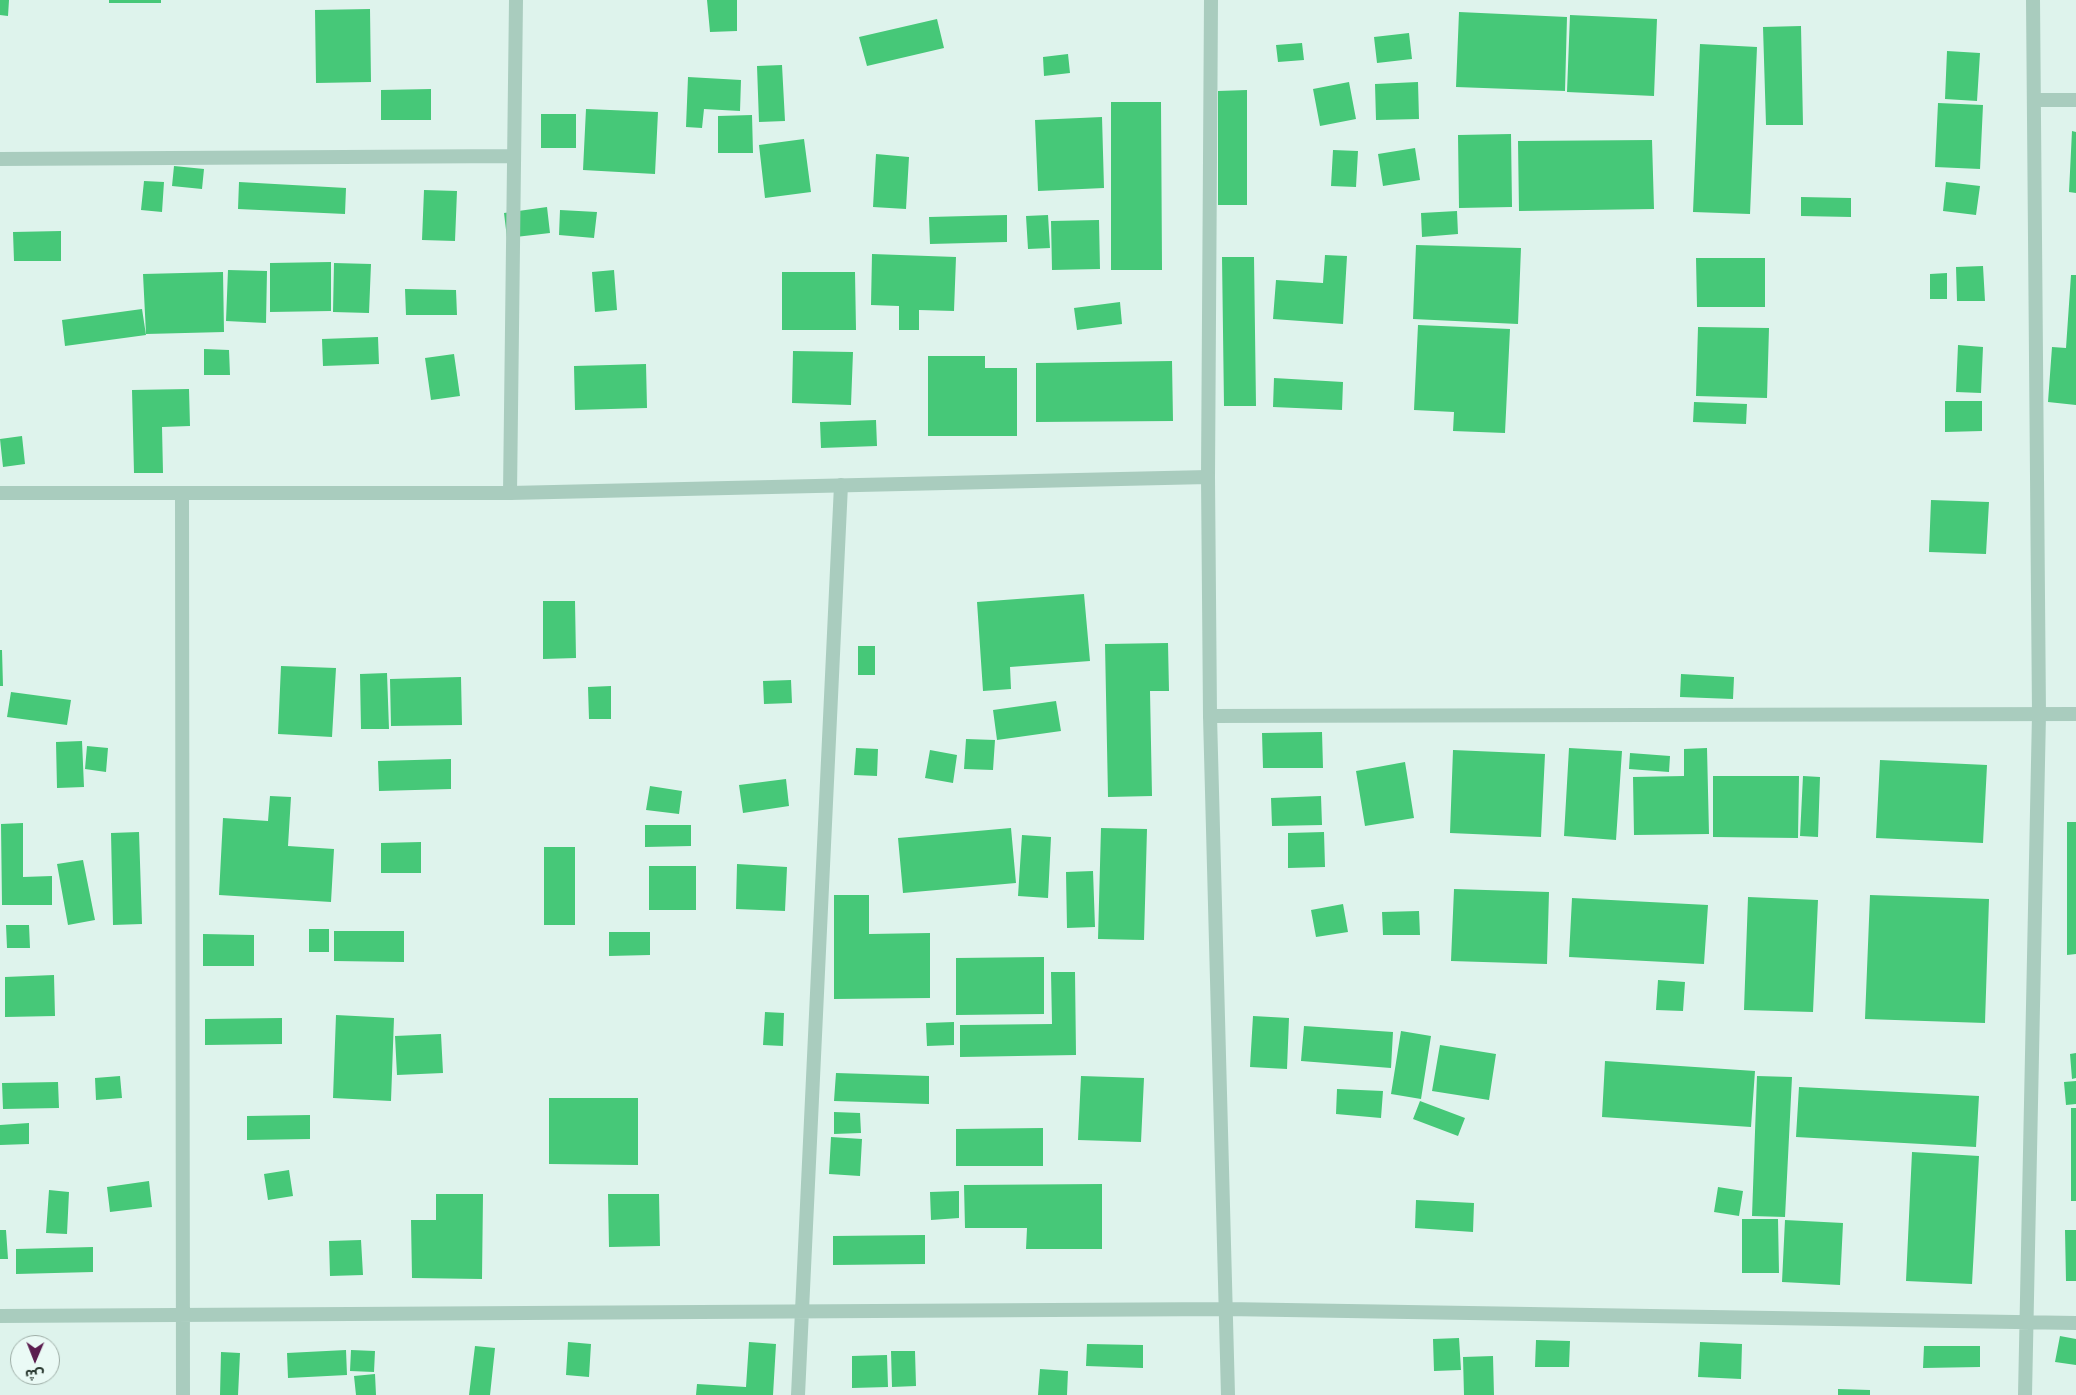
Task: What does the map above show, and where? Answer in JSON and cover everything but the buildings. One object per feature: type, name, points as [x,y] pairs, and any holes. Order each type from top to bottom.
[{"type":"street","points":[[510,493],[516,0]]},
{"type":"street","points":[[1211,0],[1208,477],[1210,716],[1228,1395]]},
{"type":"street","points":[[2024,1395],[2038,714],[2033,0]]},
{"type":"street","points":[[2034,100],[2076,100]]},
{"type":"street","points":[[0,159],[514,156]]},
{"type":"street","points":[[0,494],[510,493],[1208,477]]},
{"type":"street","points":[[798,1395],[841,485]]},
{"type":"street","points":[[182,493],[183,1395]]},
{"type":"street","points":[[1210,716],[2076,714]]},
{"type":"street","points":[[0,1316],[1226,1309],[2076,1323]]}]
